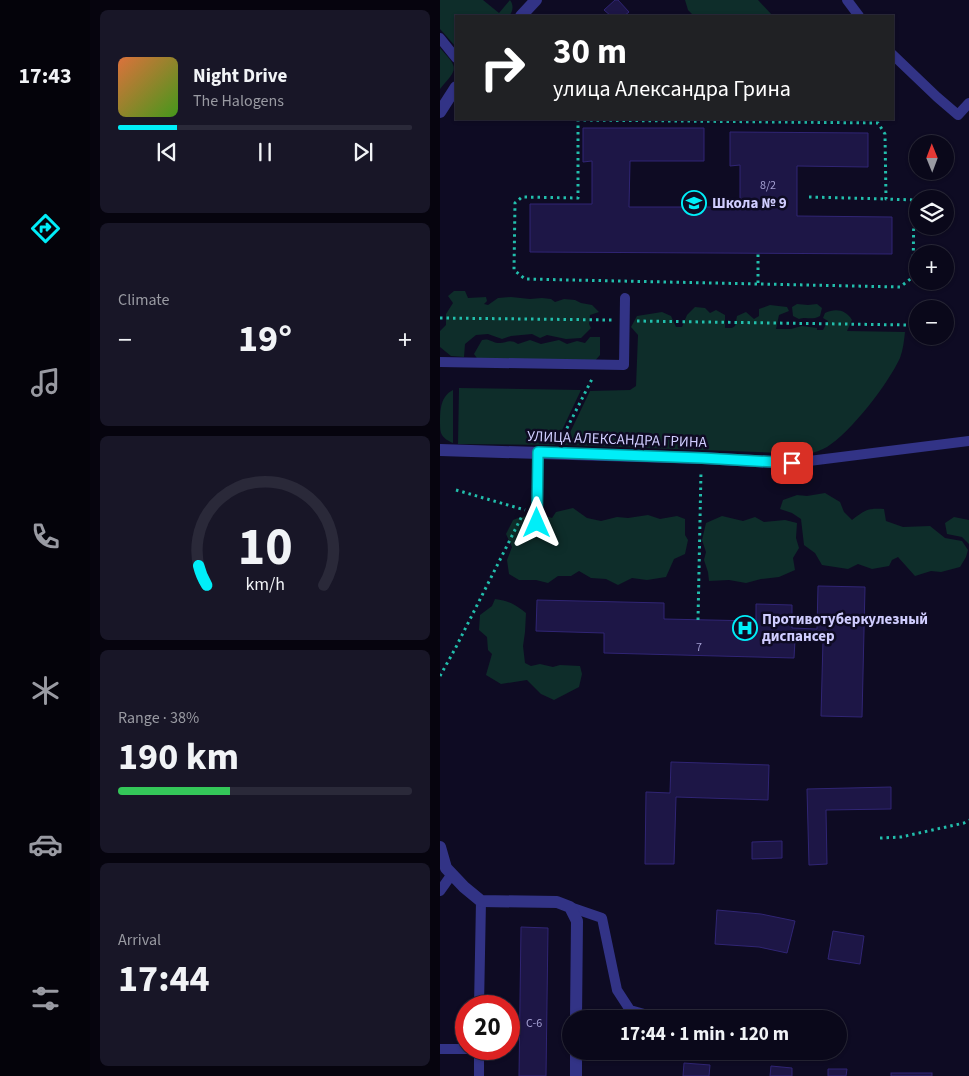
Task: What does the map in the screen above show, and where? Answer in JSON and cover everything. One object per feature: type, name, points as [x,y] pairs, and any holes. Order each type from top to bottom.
[{"type":"street","points":[[522,15],[534,1]]},
{"type":"street","points":[[440,112],[455,89]]},
{"type":"street","name":"УЛИЦА АЛЕКСАНДРА ГРИНА","points":[[440,450],[702,458],[792,463]]},
{"type":"street","points":[[440,847],[446,868],[481,901],[558,902],[570,908],[577,921],[576,1010]]},
{"type":"street","points":[[576,1060],[576,1076]]},
{"type":"lane","points":[[847,0],[858,15]]},
{"type":"lane","points":[[440,38],[455,57]]},
{"type":"lane","points":[[894,56],[958,115],[969,103]]},
{"type":"lane","points":[[440,362],[624,365],[625,298]]},
{"type":"lane","points":[[792,463],[969,441]]},
{"type":"lane","points":[[537,523],[538,452]]},
{"type":"lane","points":[[440,891],[452,874]]},
{"type":"lane","points":[[479,995],[481,901]]},
{"type":"lane","points":[[570,908],[602,918],[617,990],[630,1010]]},
{"type":"lane","points":[[440,1049],[455,1049]]},
{"type":"lane","points":[[479,1060],[479,1076]]},
{"type":"path","points":[[578,120],[578,198],[522,197],[515,203],[514,270],[525,279],[900,287],[913,277],[914,200],[809,197]]},
{"type":"path","points":[[653,120],[878,123],[885,134],[886,199]]},
{"type":"path","points":[[758,253],[758,284]]},
{"type":"path","points":[[440,318],[909,325]]},
{"type":"path","points":[[554,453],[599,365]]},
{"type":"path","points":[[698,620],[702,458]]},
{"type":"path","points":[[456,490],[525,510],[536,510]]},
{"type":"path","points":[[440,676],[525,510]]},
{"type":"path","points":[[880,838],[901,837],[969,820]]},
{"type":"green space","points":[[440,0],[483,0],[499,13],[510,0],[512,4],[510,15],[455,15],[455,46],[440,29]]},
{"type":"green space","points":[[685,0],[758,0],[772,15],[693,15],[688,10]]},
{"type":"green space","points":[[440,48],[451,60],[454,68],[450,77],[440,89]]},
{"type":"green space","points":[[454,291],[465,291],[468,298],[486,297],[487,301],[484,304],[488,305],[498,298],[542,298],[551,299],[555,302],[564,299],[592,305],[599,312],[590,315],[589,324],[591,328],[581,338],[566,339],[547,335],[540,338],[532,334],[502,339],[488,334],[476,335],[465,344],[464,357],[451,356],[440,347],[440,331],[446,325],[446,314],[453,303],[448,296]]},
{"type":"green space","points":[[797,304],[817,304],[822,308],[820,316],[799,319],[793,316],[792,307]]},
{"type":"green space","points":[[770,305],[787,307],[789,311],[779,315],[776,329],[791,329],[802,326],[823,330],[828,321],[823,318],[825,313],[837,310],[847,314],[852,320],[847,331],[905,332],[900,358],[887,381],[868,407],[837,440],[827,447],[809,454],[564,445],[590,391],[630,390],[636,386],[638,335],[631,327],[637,316],[662,312],[671,316],[676,327],[682,327],[687,315],[695,307],[705,308],[710,313],[716,310],[725,315],[725,328],[732,328],[735,326],[737,316],[746,312],[754,319],[759,316],[759,309]]},
{"type":"green space","points":[[590,337],[600,337],[600,355],[594,362],[479,361],[474,354],[482,340],[498,343],[512,341],[518,344],[530,340],[541,344],[559,340],[567,344],[577,341],[585,343]]},
{"type":"green space","points":[[459,388],[581,390],[555,445],[458,444]]},
{"type":"green space","points":[[453,390],[453,443],[442,435],[440,421],[444,399]]},
{"type":"green space","points":[[825,493],[840,502],[844,512],[852,520],[866,510],[884,509],[886,521],[903,527],[930,526],[945,538],[962,541],[968,550],[966,557],[960,567],[941,572],[931,571],[915,576],[898,557],[892,560],[889,566],[872,569],[858,564],[848,569],[822,565],[815,553],[804,545],[801,519],[792,513],[780,509],[783,500],[797,495],[807,496]]},
{"type":"green space","points":[[573,508],[587,518],[601,521],[617,517],[628,518],[648,515],[660,519],[677,516],[685,519],[685,535],[688,540],[685,554],[674,559],[666,577],[647,580],[632,578],[618,585],[606,579],[591,578],[579,571],[571,576],[558,576],[548,583],[536,580],[519,580],[509,574],[507,560],[512,547],[506,534],[513,520],[532,515],[552,518],[556,512]]},
{"type":"green space","points":[[722,516],[743,521],[755,517],[764,522],[785,520],[797,523],[796,538],[799,548],[793,558],[795,570],[779,577],[746,583],[729,580],[709,581],[704,560],[706,552],[702,540],[706,523]]},
{"type":"green space","points":[[954,517],[969,520],[969,544],[962,537],[947,534],[945,523]]},
{"type":"green space","points":[[495,599],[512,603],[526,613],[523,646],[525,663],[531,666],[540,664],[553,667],[560,665],[580,666],[582,674],[579,687],[554,700],[541,694],[527,680],[501,684],[486,675],[492,654],[488,650],[487,637],[479,630],[480,615],[492,606]]},
{"type":"building","points":[[615,0],[618,0],[629,12],[625,15],[610,15],[604,10]]},
{"type":"building","points":[[583,128],[704,128],[704,161],[630,161],[629,207],[740,207],[740,165],[730,166],[730,132],[868,133],[868,167],[797,166],[797,216],[892,217],[892,254],[530,252],[530,204],[592,204],[592,161],[583,162]]},
{"type":"building","points":[[818,586],[865,587],[862,717],[821,716],[823,640],[795,640],[794,658],[604,653],[604,633],[536,631],[537,600],[664,603],[664,619],[756,621],[756,604],[792,605],[792,628],[817,629]]},
{"type":"building","points":[[671,762],[769,765],[768,800],[676,797],[674,864],[645,864],[646,792],[670,793]]},
{"type":"building","points":[[891,787],[891,809],[826,810],[827,864],[809,865],[807,789]]},
{"type":"building","points":[[782,841],[782,858],[752,859],[752,842]]},
{"type":"building","points":[[717,910],[761,914],[795,921],[787,953],[759,947],[715,944]]},
{"type":"building","points":[[521,927],[548,928],[546,1076],[519,1076]]},
{"type":"building","points":[[833,931],[864,936],[860,964],[828,959]]},
{"type":"building","points":[[684,1063],[710,1065],[709,1076],[683,1076]]},
{"type":"building","points":[[771,1066],[792,1068],[792,1076],[770,1076]]},
{"type":"building","points":[[828,1069],[847,1069],[846,1076],[828,1076]]},
{"type":"building","points":[[891,1073],[932,1073],[932,1076],[891,1076]]},
{"type":"place","name":"Школа № 9","points":[[694,203]]},
{"type":"place","name":"Противотуберкулезный диспансер","points":[[745,628]]},
{"type":"route","points":[[537,523],[538,452],[792,463]]}]
